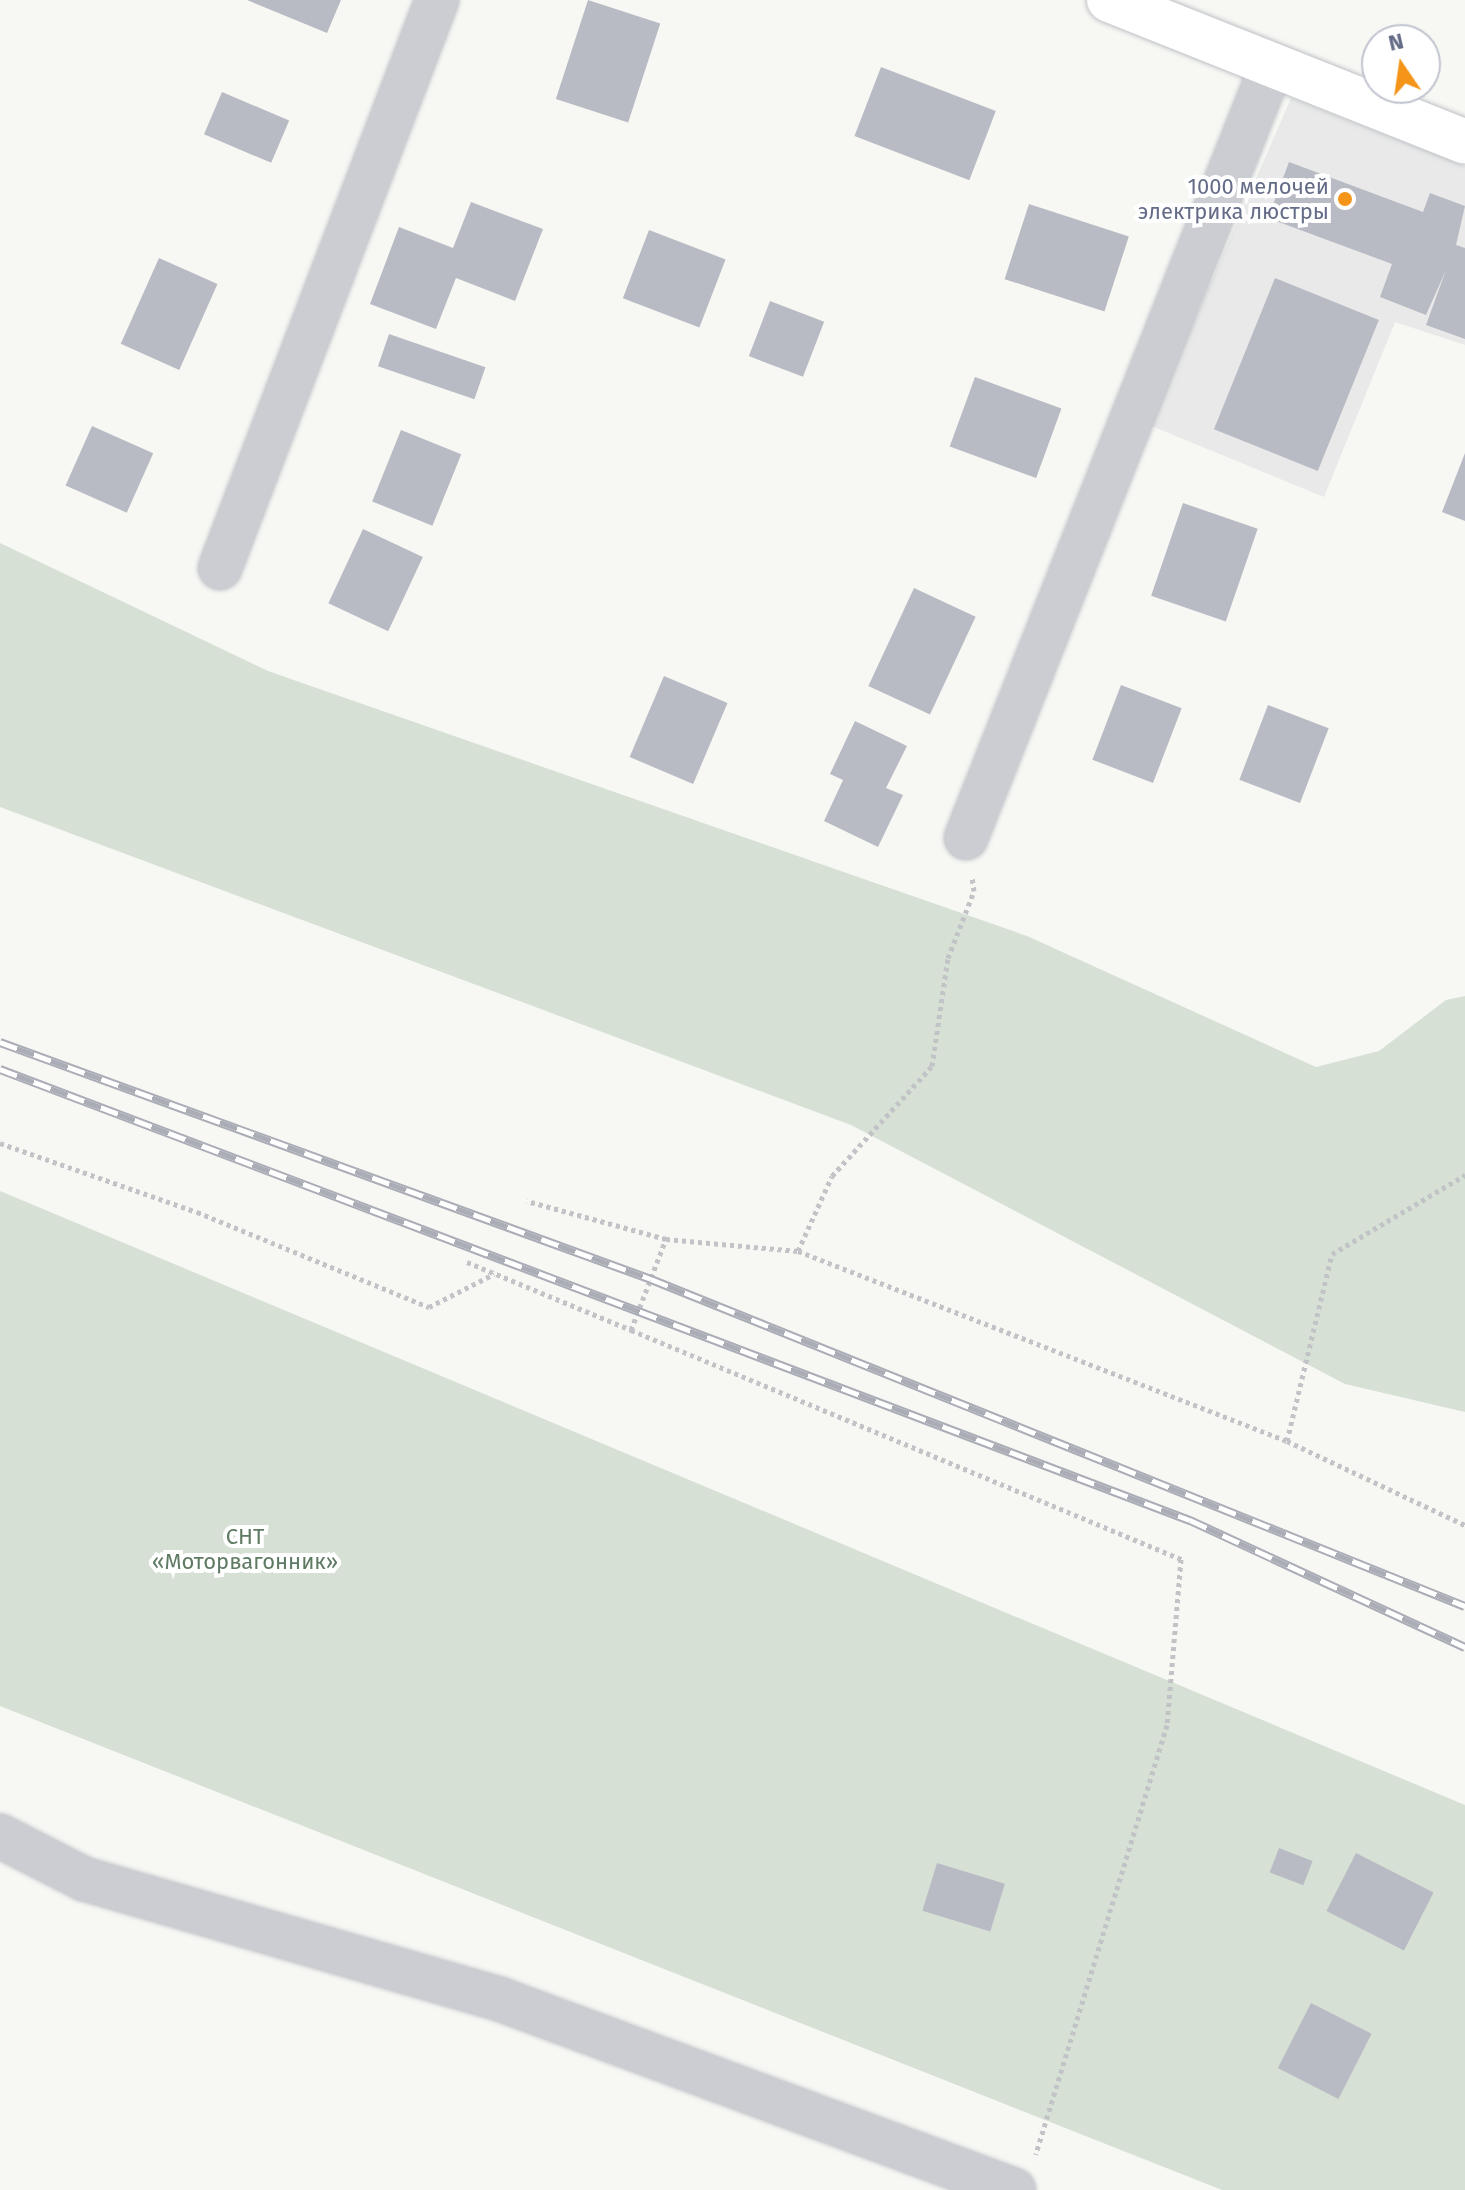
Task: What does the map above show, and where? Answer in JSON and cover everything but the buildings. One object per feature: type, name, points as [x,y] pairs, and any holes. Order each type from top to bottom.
[{"type":"main road","points":[[1109,0],[1465,142]]},
{"type":"street","points":[[220,568],[437,0]]},
{"type":"street","points":[[966,838],[1272,65]]},
{"type":"street","points":[[0,1836],[84,1879],[502,2000],[1024,2175]]},
{"type":"path","points":[[798,1251],[832,1176],[932,1066],[948,958],[974,891],[966,838]]},
{"type":"path","points":[[0,1143],[197,1212],[429,1307],[494,1274]]},
{"type":"path","points":[[1287,1441],[1332,1254],[1465,1175]]},
{"type":"path","points":[[527,1201],[666,1239],[798,1251],[1287,1441],[1465,1525]]},
{"type":"path","points":[[631,1330],[666,1239]]},
{"type":"path","points":[[467,1262],[1181,1559],[1167,1725],[1024,2175]]},
{"type":"shaded area","points":[[1291,98],[1465,166],[1465,345],[1395,322],[1324,497],[1149,425]]},
{"type":"green space","points":[[0,543],[268,671],[1027,936],[1316,1067],[1379,1051],[1446,1000],[1465,996],[1465,1412],[1345,1384],[851,1125],[0,807]]},
{"type":"green space","name":"СНТ «Моторвагонник»","points":[[0,1191],[1465,1805],[1465,2190],[1222,2190],[0,1706]]},
{"type":"railway","points":[[0,1042],[651,1279],[1465,1606]]},
{"type":"railway","points":[[0,1069],[1190,1520],[1465,1647]]},
{"type":"place","name":"1000 мелочей электрика люстры","points":[[1345,199]]}]
